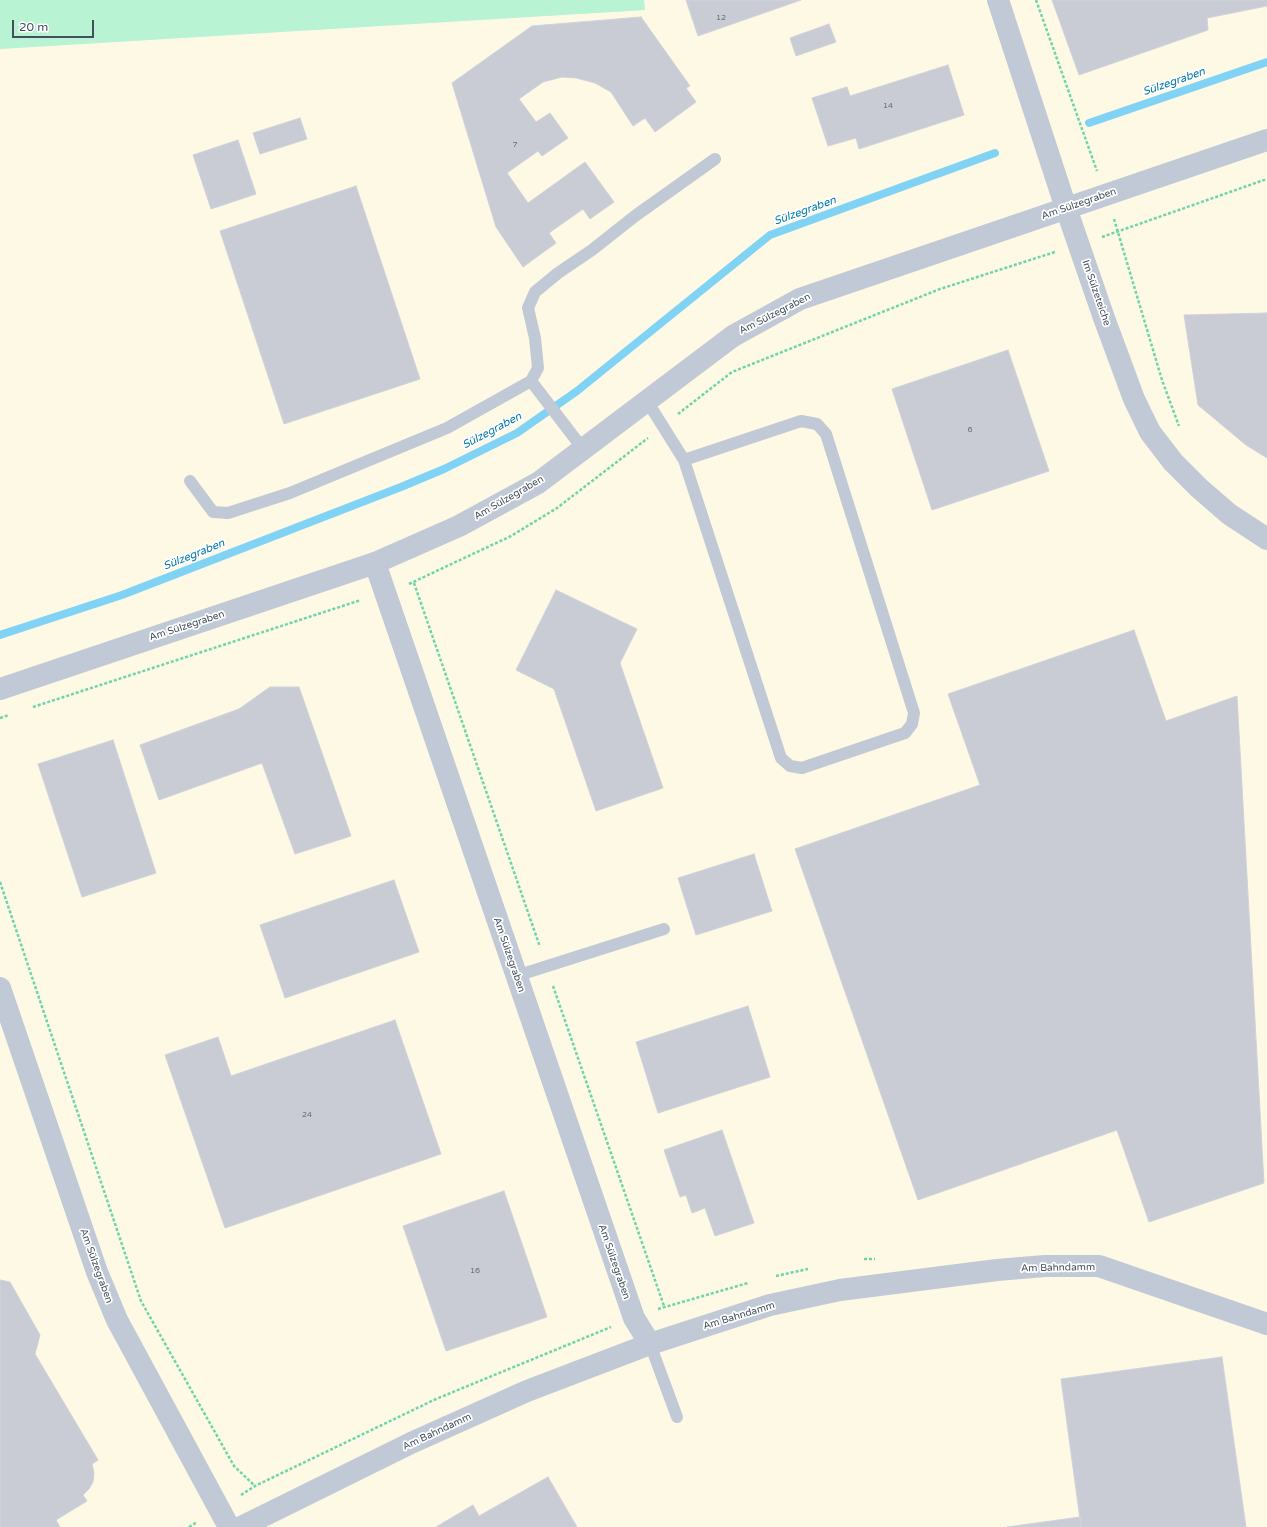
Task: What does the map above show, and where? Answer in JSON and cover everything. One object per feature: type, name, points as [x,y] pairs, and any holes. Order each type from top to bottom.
[{"type":"street","name":"Im Sülzeteiche","points":[[998,0],[1066,208],[1104,318],[1134,399],[1150,432],[1173,462],[1199,488],[1229,514],[1267,540]]},
{"type":"street","name":"Am Sülzegraben","points":[[0,689],[375,563],[459,526],[538,483],[733,336],[800,299],[1267,140]]},
{"type":"street","name":"Am Sülzegraben","points":[[375,563],[634,1318],[650,1344]]},
{"type":"street","name":"Am Sülzegraben","points":[[0,988],[97,1272],[114,1313],[229,1527]]},
{"type":"street","name":"Am Bahndamm","points":[[241,1527],[411,1443],[527,1391],[650,1344],[770,1305],[840,1290],[997,1270],[1046,1266],[1099,1266],[1267,1324]]},
{"type":"lane","points":[[190,482],[213,512],[228,513],[290,493],[446,428],[531,381],[538,368],[535,338],[528,308],[535,292],[558,273],[592,250],[635,216],[715,158]]},
{"type":"lane","points":[[531,381],[583,449]]},
{"type":"lane","points":[[647,401],[684,460],[781,758],[790,766],[802,768],[905,733],[912,724],[914,713],[826,434],[817,424],[801,421],[684,460]]},
{"type":"lane","points":[[516,976],[664,929]]},
{"type":"lane","points":[[650,1344],[677,1417]]},
{"type":"path","points":[[1036,0],[1118,232],[1162,380],[1179,427]]},
{"type":"path","points":[[30,708],[414,583],[511,536],[557,508],[732,372],[940,288],[1079,245],[1267,180]]},
{"type":"path","points":[[414,583],[664,1306]]},
{"type":"path","points":[[0,718],[15,713]]},
{"type":"path","points":[[0,882],[141,1301],[234,1466],[255,1486]]},
{"type":"shaded area","points":[[644,0],[1267,0],[1267,1527],[0,1527],[0,49],[645,10]]},
{"type":"green space","points":[[0,0],[644,0],[645,10],[0,49]]},
{"type":"building","points":[[686,0],[801,0],[698,36]]},
{"type":"building","points":[[1052,0],[1267,0],[1267,6],[1207,18],[1208,30],[1079,75]]},
{"type":"building","points":[[641,17],[690,86],[686,88],[696,102],[655,132],[645,118],[633,126],[611,92],[595,83],[576,78],[562,77],[543,82],[519,99],[536,122],[550,113],[568,138],[542,156],[538,151],[507,173],[528,203],[585,162],[614,202],[590,219],[583,209],[549,233],[556,243],[523,267],[496,227],[452,83],[532,26]]},
{"type":"building","points":[[829,24],[836,42],[796,56],[790,38]]},
{"type":"building","points":[[948,65],[964,115],[859,149],[856,138],[828,146],[812,98],[847,87],[850,96]]},
{"type":"building","points":[[300,118],[307,139],[260,154],[253,133]]},
{"type":"building","points":[[238,140],[256,194],[211,209],[193,155]]},
{"type":"building","points":[[356,186],[420,379],[284,424],[220,231]]},
{"type":"building","points":[[1267,313],[1267,458],[1246,445],[1198,405],[1184,315]]},
{"type":"building","points":[[1008,350],[1049,471],[932,510],[892,389]]},
{"type":"building","points":[[556,590],[637,629],[620,663],[663,788],[596,811],[554,689],[516,670]]},
{"type":"building","points":[[1134,630],[1166,721],[1237,696],[1264,1183],[1149,1222],[1117,1130],[918,1200],[795,849],[980,785],[948,694]]},
{"type":"building","points":[[270,687],[299,687],[351,836],[295,854],[262,763],[159,800],[140,745],[239,709]]},
{"type":"building","points":[[113,740],[156,873],[82,897],[38,764]]},
{"type":"building","points":[[754,854],[772,911],[696,935],[678,878]]},
{"type":"building","points":[[394,880],[419,952],[285,998],[260,925]]},
{"type":"building","points":[[748,1006],[770,1077],[658,1113],[636,1042]]},
{"type":"building","points":[[395,1020],[441,1154],[225,1228],[165,1055],[218,1037],[231,1076]]},
{"type":"building","points":[[722,1130],[754,1223],[715,1236],[705,1208],[692,1213],[686,1195],[680,1197],[664,1150]]},
{"type":"building","points":[[504,1191],[547,1317],[446,1351],[403,1226]]},
{"type":"building","points":[[0,1280],[10,1282],[40,1335],[35,1354],[98,1460],[92,1464],[94,1473],[93,1482],[83,1495],[87,1501],[56,1520],[60,1527],[0,1527]]},
{"type":"building","points":[[1222,1357],[1246,1527],[1081,1527],[1061,1379]]},
{"type":"building","points":[[548,1477],[577,1527],[436,1527],[473,1505],[479,1516]]},
{"type":"building","points":[[1080,1517],[1081,1527],[1007,1527]]},
{"type":"waterway","name":"Sülzegraben","points":[[1089,123],[1267,62]]},
{"type":"waterway","name":"Sülzegraben","points":[[0,635],[122,595],[444,469],[517,433],[577,391],[770,235],[995,153]]}]
